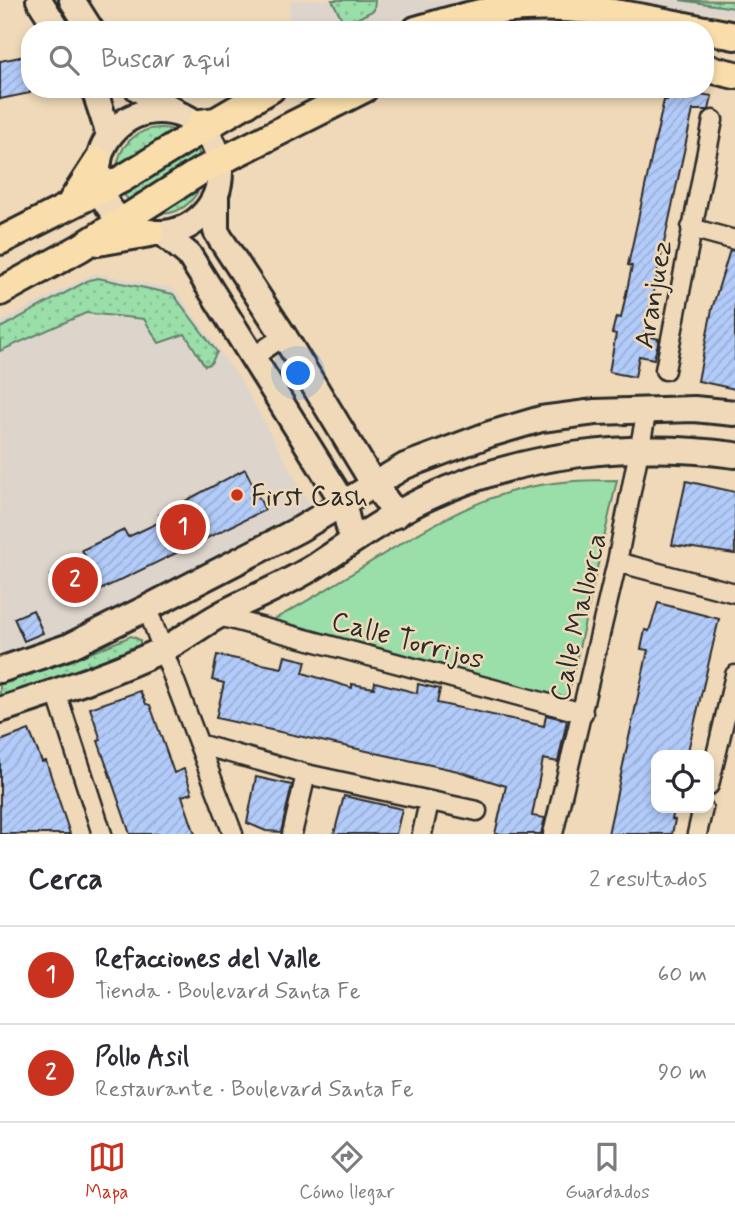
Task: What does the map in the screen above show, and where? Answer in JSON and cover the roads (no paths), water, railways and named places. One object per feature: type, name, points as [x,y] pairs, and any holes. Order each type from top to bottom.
[{"type":"main road","points":[[39,0],[52,21]]},
{"type":"main road","points":[[72,0],[85,21]]},
{"type":"main road","points":[[452,21],[495,10],[536,7],[606,11],[658,21]]},
{"type":"main road","points":[[714,32],[735,36]]},
{"type":"main road","points":[[97,98],[109,135]]},
{"type":"main road","points":[[158,98],[203,119]]},
{"type":"main road","points":[[0,241],[101,189],[203,119],[251,98]]},
{"type":"main road","points":[[0,292],[123,221],[219,178],[251,147],[346,98]]},
{"type":"main road","points":[[66,207],[83,187],[99,161],[109,135],[123,122],[140,113],[159,110],[203,119]]},
{"type":"main road","points":[[203,119],[219,178],[216,231],[284,336],[373,483],[397,515]]},
{"type":"main road","points":[[99,161],[104,199],[123,221],[157,233],[189,255],[343,502],[352,541]]},
{"type":"main road","points":[[80,247],[186,228],[203,215],[219,178]]},
{"type":"main road","points":[[0,670],[70,646],[147,608],[300,529],[405,466],[541,419],[647,410],[694,409],[735,413]]},
{"type":"main road","points":[[0,710],[56,692],[164,649],[219,616],[314,567],[352,541],[425,499],[511,468],[559,457],[641,448],[735,455]]},
{"type":"street","name":"Aranjuez","points":[[665,370],[713,120]]},
{"type":"street","name":"Aranjuez","points":[[691,228],[735,240]]},
{"type":"street","points":[[254,357],[284,336]]},
{"type":"street","name":"Calle Mallorca","points":[[553,834],[617,562],[647,410]]},
{"type":"street","points":[[617,562],[735,593]]},
{"type":"street","points":[[147,608],[202,745],[233,834]]},
{"type":"street","name":"Calle Torrijos","points":[[219,616],[583,713]]},
{"type":"street","points":[[714,764],[735,675]]},
{"type":"street","points":[[56,692],[102,834]]},
{"type":"street","points":[[202,745],[306,774],[477,811]]},
{"type":"street","points":[[292,834],[306,774]]},
{"type":"street","points":[[422,834],[429,802]]},
{"type":"street","points":[[697,834],[702,813]]},
{"type":"place","name":"First Cash","points":[[237,495]]},
{"type":"place","name":"Refacciones del Valle","points":[[183,527]]},
{"type":"place","name":"Pollo Asil","points":[[75,580]]}]
